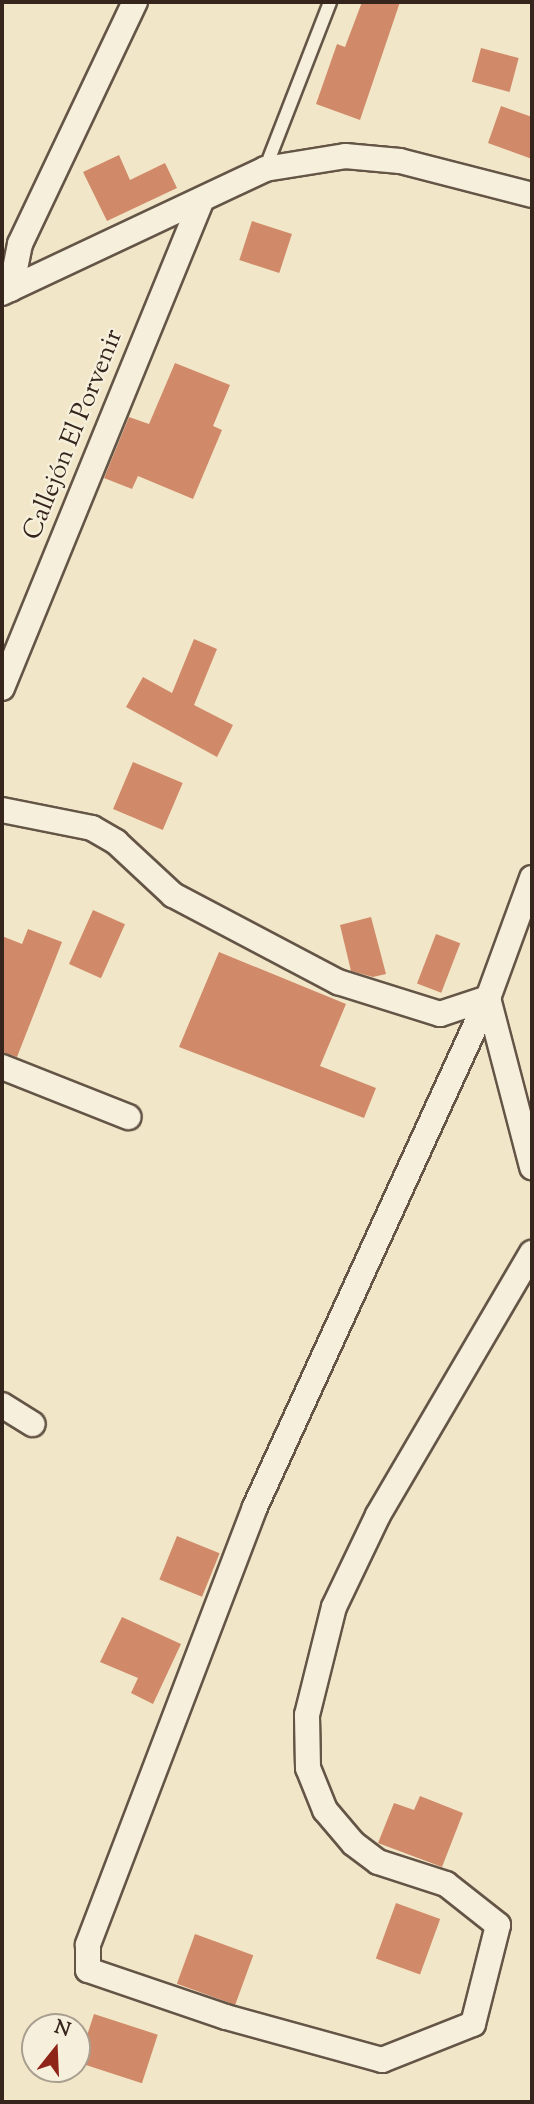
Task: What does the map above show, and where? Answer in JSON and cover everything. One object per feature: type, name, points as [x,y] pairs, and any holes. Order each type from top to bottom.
[{"type":"street","points":[[6,291],[20,244],[135,2]]},
{"type":"street","points":[[6,291],[200,204],[265,169],[359,157],[400,161],[532,195]]},
{"type":"street","name":"Callejón El Porvenir","points":[[2,688],[200,204]]},
{"type":"street","points":[[2,810],[92,828],[116,842],[173,895],[338,982],[440,1014],[488,998]]},
{"type":"street","points":[[532,878],[488,998],[255,1507],[88,1945],[88,1970],[226,2017],[382,2060],[473,2024],[498,1924],[446,1884],[378,1862],[353,1843],[325,1810],[308,1768],[307,1715],[334,1607],[378,1515],[532,1253]]},
{"type":"street","points":[[488,998],[532,1167]]},
{"type":"street","points":[[2,1067],[128,1117]]},
{"type":"street","points":[[2,1405],[32,1424]]},
{"type":"lane","points":[[265,169],[330,2]]},
{"type":"building","points":[[362,2],[400,2],[360,120],[316,104],[337,44],[345,47]]},
{"type":"building","points":[[481,48],[519,58],[510,92],[472,82]]},
{"type":"building","points":[[501,106],[532,117],[532,159],[488,143]]},
{"type":"building","points":[[119,155],[130,180],[165,163],[177,188],[107,221],[83,172]]},
{"type":"building","points":[[252,221],[292,234],[279,273],[239,260]]},
{"type":"building","points":[[175,363],[230,385],[213,426],[222,430],[193,499],[138,476],[132,489],[104,478],[129,417],[149,424]]},
{"type":"building","points":[[194,639],[217,649],[194,705],[233,725],[217,757],[126,707],[143,677],[172,693]]},
{"type":"building","points":[[133,762],[183,783],[163,830],[113,809]]},
{"type":"building","points":[[93,910],[125,924],[101,978],[69,964]]},
{"type":"building","points":[[371,917],[386,974],[373,977],[351,971],[340,925]]},
{"type":"building","points":[[28,929],[62,942],[17,1057],[2,1052],[2,936],[22,944]]},
{"type":"building","points":[[436,934],[460,943],[441,993],[417,983]]},
{"type":"building","points":[[219,952],[346,1004],[320,1066],[376,1088],[364,1118],[179,1047]]},
{"type":"building","points":[[177,1536],[220,1553],[202,1597],[159,1580]]},
{"type":"building","points":[[122,1617],[181,1644],[153,1704],[131,1693],[138,1678],[100,1662]]},
{"type":"building","points":[[420,1796],[463,1813],[442,1867],[378,1843],[394,1803],[414,1810]]},
{"type":"building","points":[[396,1903],[440,1919],[420,1975],[376,1958]]},
{"type":"building","points":[[195,1934],[253,1955],[235,2005],[177,1984]]},
{"type":"building","points":[[94,2014],[158,2035],[142,2083],[91,2067],[91,2023]]}]
